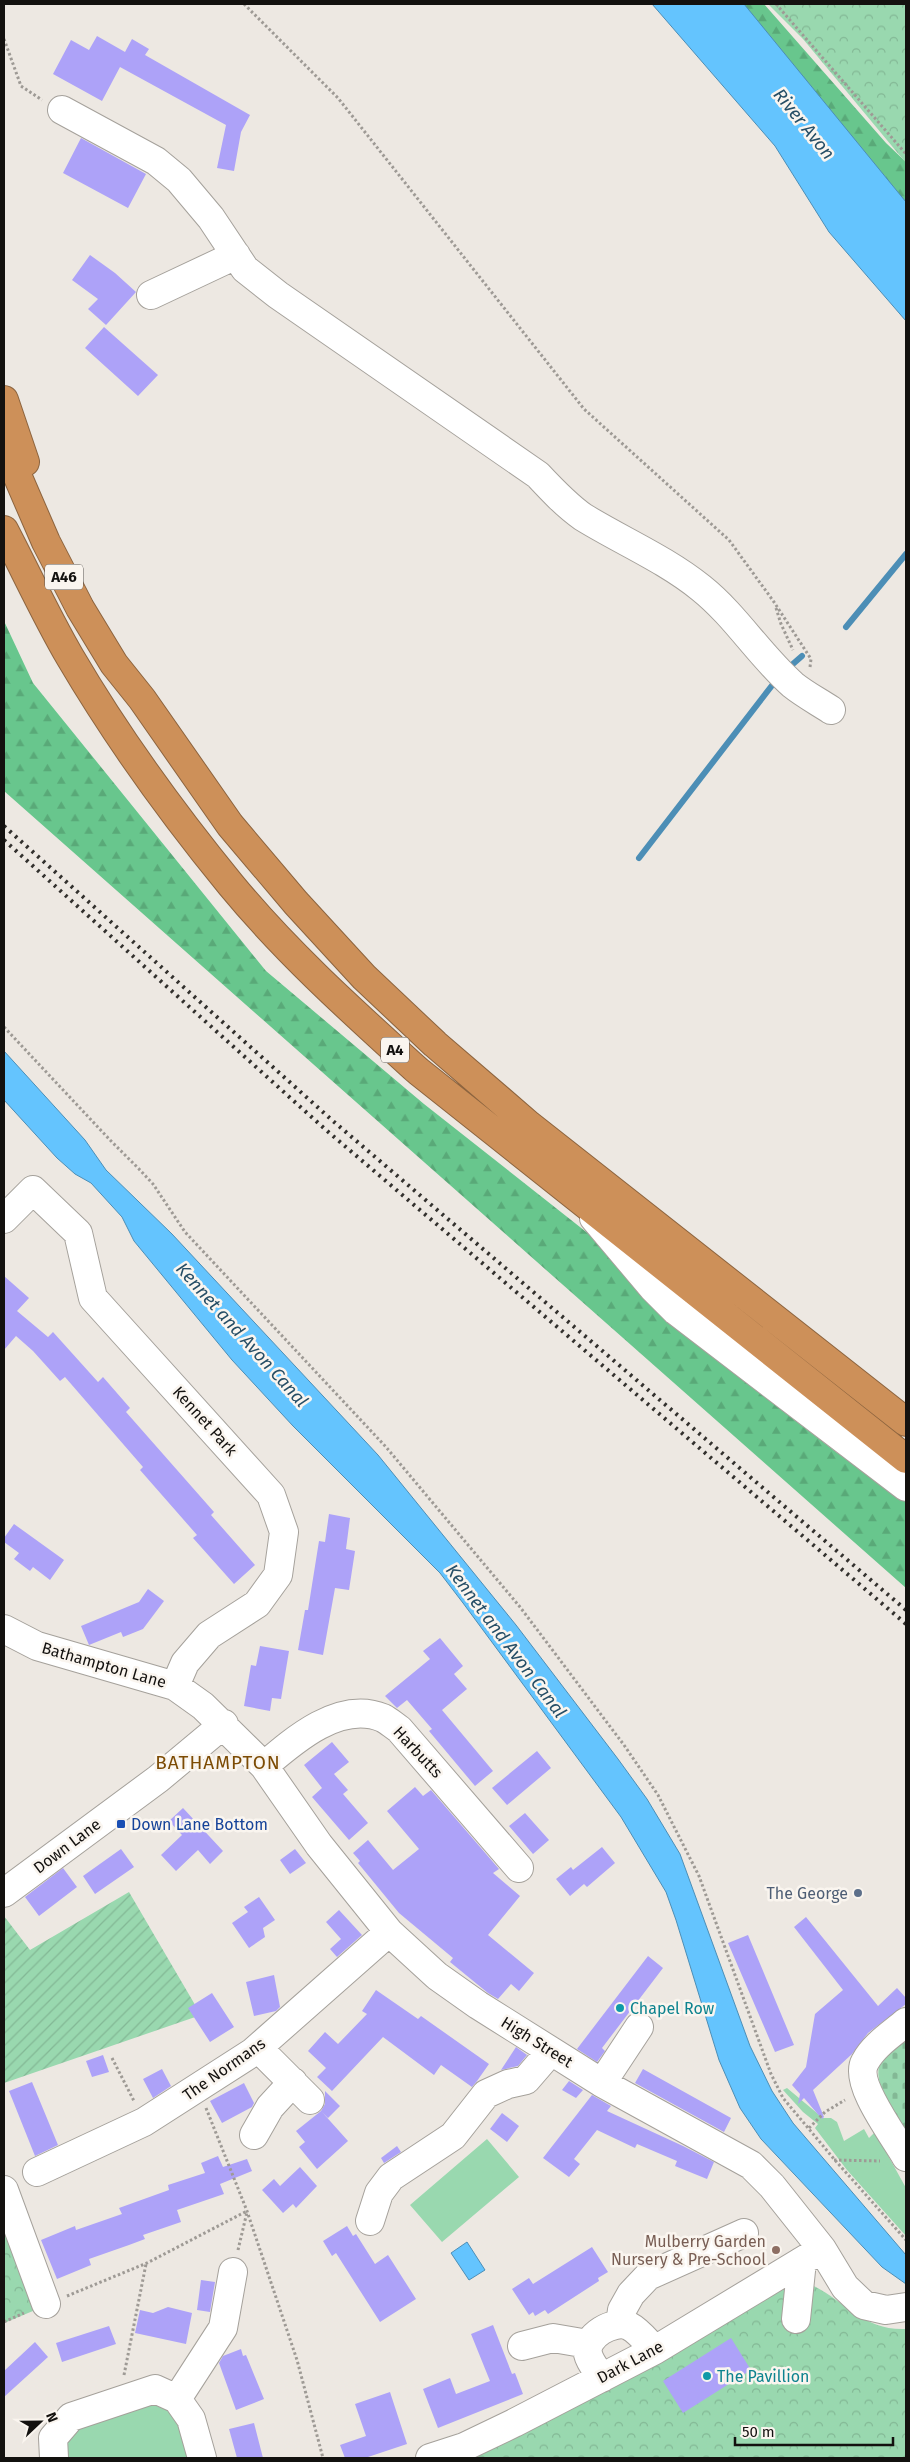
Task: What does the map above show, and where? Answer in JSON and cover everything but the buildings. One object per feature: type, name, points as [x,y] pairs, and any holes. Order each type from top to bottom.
[{"type":"highway","points":[[4,400],[34,485],[142,699]]},
{"type":"highway","name":"A46","points":[[4,445],[46,542],[80,608],[114,664],[142,699]]},
{"type":"highway","name":"A4","points":[[4,530],[70,656],[140,766],[232,886],[305,965],[403,1057],[582,1203],[906,1459]]},
{"type":"highway","name":"A4","points":[[142,699],[230,825],[296,903],[371,984],[435,1044],[529,1125],[906,1422]]},
{"type":"street","points":[[62,110],[156,161],[179,180],[210,218],[245,269],[278,295],[538,475],[561,499],[583,516],[669,566],[701,588],[739,624],[783,658],[831,710]]},
{"type":"street","points":[[152,295],[236,255]]},
{"type":"street","name":"Kennet Park","points":[[4,1219],[33,1190],[78,1233],[93,1298],[271,1495],[284,1532],[278,1575],[257,1604],[209,1636],[184,1663],[175,1686]]},
{"type":"street","points":[[582,1203],[630,1262],[676,1310],[906,1487]]},
{"type":"street","name":"Bathampton Lane","points":[[4,1629],[37,1646],[175,1686],[224,1724]]},
{"type":"street","name":"Harbutts","points":[[264,1766],[298,1737],[329,1720],[362,1714],[384,1718],[399,1729],[519,1868]]},
{"type":"street","name":"High Street","points":[[224,1724],[264,1766],[319,1845],[388,1932],[437,1976],[602,2083],[751,2165],[772,2186],[812,2255],[864,2305],[896,2308]]},
{"type":"street","name":"Down Lane","points":[[4,1894],[158,1779],[224,1724]]},
{"type":"street","name":"The Normans","points":[[37,2172],[144,2122],[198,2089],[258,2048],[388,1932]]},
{"type":"street","points":[[904,2154],[865,2088],[862,2074],[863,2064],[871,2052],[906,2022]]},
{"type":"street","points":[[602,2083],[638,2027]]},
{"type":"street","points":[[254,2136],[270,2107],[301,2091],[258,2048]]},
{"type":"street","points":[[370,2221],[385,2182],[406,2165],[453,2136],[486,2094],[508,2084],[526,2080],[551,2051]]},
{"type":"street","points":[[4,2190],[46,2304]]},
{"type":"street","points":[[620,2324],[622,2310],[631,2294],[648,2276],[744,2234]]},
{"type":"street","points":[[796,2319],[812,2255]]},
{"type":"street","name":"Dark Lane","points":[[430,2458],[464,2447],[514,2423],[655,2350],[812,2255]]},
{"type":"street","points":[[177,2399],[223,2328],[233,2272]]},
{"type":"street","points":[[602,2378],[588,2353],[588,2344],[610,2325],[630,2326],[655,2350]]},
{"type":"street","points":[[522,2346],[553,2338],[588,2344]]},
{"type":"street","points":[[54,2458],[53,2438],[71,2417],[155,2389],[177,2399],[191,2419],[202,2458]]},
{"type":"path","points":[[244,4],[338,98],[584,409],[729,540],[774,602],[811,658],[803,678]]},
{"type":"path","points":[[776,4],[906,154]]},
{"type":"path","points":[[4,39],[21,86],[56,110],[62,110]]},
{"type":"path","points":[[774,602],[781,624],[783,658]]},
{"type":"path","points":[[4,1027],[153,1184],[185,1232],[386,1447],[520,1607],[624,1745],[658,1795],[689,1855],[776,2086],[783,2098],[834,2160],[906,2240]]},
{"type":"path","points":[[112,2058],[144,2122]]},
{"type":"path","points":[[198,2089],[247,2211],[296,2360],[323,2458]]},
{"type":"path","points":[[809,2128],[825,2112]]},
{"type":"path","points":[[834,2160],[878,2162],[904,2154]]},
{"type":"path","points":[[4,2322],[147,2263],[247,2211]]},
{"type":"path","points":[[233,2272],[247,2211]]},
{"type":"path","points":[[118,2400],[147,2263]]},
{"type":"green space","points":[[725,4],[764,4],[886,143],[906,162],[906,217]]},
{"type":"green space","points":[[768,4],[906,4],[906,163],[803,39]]},
{"type":"green space","points":[[4,621],[33,683],[266,971],[424,1104],[604,1246],[671,1322],[713,1357],[836,1452],[906,1500],[906,1588],[4,791]]},
{"type":"green space","points":[[129,1892],[201,2015],[4,2083],[4,1916],[30,1950]]},
{"type":"green space","points":[[906,2039],[906,2134],[887,2102],[878,2074],[883,2058]]},
{"type":"green space","points":[[787,2088],[823,2118],[831,2118],[837,2122],[844,2141],[864,2129],[869,2138],[875,2132],[906,2188],[906,2236],[847,2170],[815,2128],[818,2124],[803,2112],[783,2090]]},
{"type":"green space","points":[[487,2139],[519,2177],[442,2242],[410,2205]]},
{"type":"green space","points":[[4,2192],[45,2306],[4,2323]]},
{"type":"green space","points":[[777,2280],[808,2283],[867,2320],[892,2328],[906,2329],[906,2458],[454,2458]]},
{"type":"green space","points":[[155,2399],[172,2404],[192,2458],[63,2458],[62,2442],[76,2424]]},
{"type":"water","name":"River Avon","points":[[652,4],[744,4],[906,202],[906,321],[829,232],[775,146]]},
{"type":"water","name":"Kennet and Avon Canal","points":[[4,1051],[85,1140],[106,1170],[172,1234],[378,1455],[516,1625],[618,1759],[647,1799],[680,1854],[750,2046],[772,2091],[793,2123],[906,2255],[906,2284],[882,2267],[761,2139],[740,2108],[719,2060],[666,1892],[621,1817],[440,1573],[293,1426],[232,1360],[134,1241],[122,1217],[91,1183],[75,1174],[57,1158],[4,1100]]},
{"type":"water","points":[[467,2242],[485,2270],[469,2280],[451,2253]]},
{"type":"waterway","points":[[846,627],[906,554]]},
{"type":"waterway","points":[[786,670],[802,656]]},
{"type":"waterway","points":[[639,858],[777,679]]},
{"type":"railway","points":[[4,826],[333,1121],[906,1610]]},
{"type":"railway","points":[[4,840],[326,1130],[906,1624]]},
{"type":"place","name":"Down Lane Bottom","points":[[121,1824]]},
{"type":"place","name":"The George","points":[[858,1893]]},
{"type":"place","name":"Chapel Row","points":[[620,2008]]},
{"type":"place","name":"Mulberry Garden Nursery & Pre-School","points":[[776,2250]]},
{"type":"place","name":"The Pavillion","points":[[707,2376]]},
{"type":"district","name":"BATHAMPTON","points":[[218,1762]]}]
